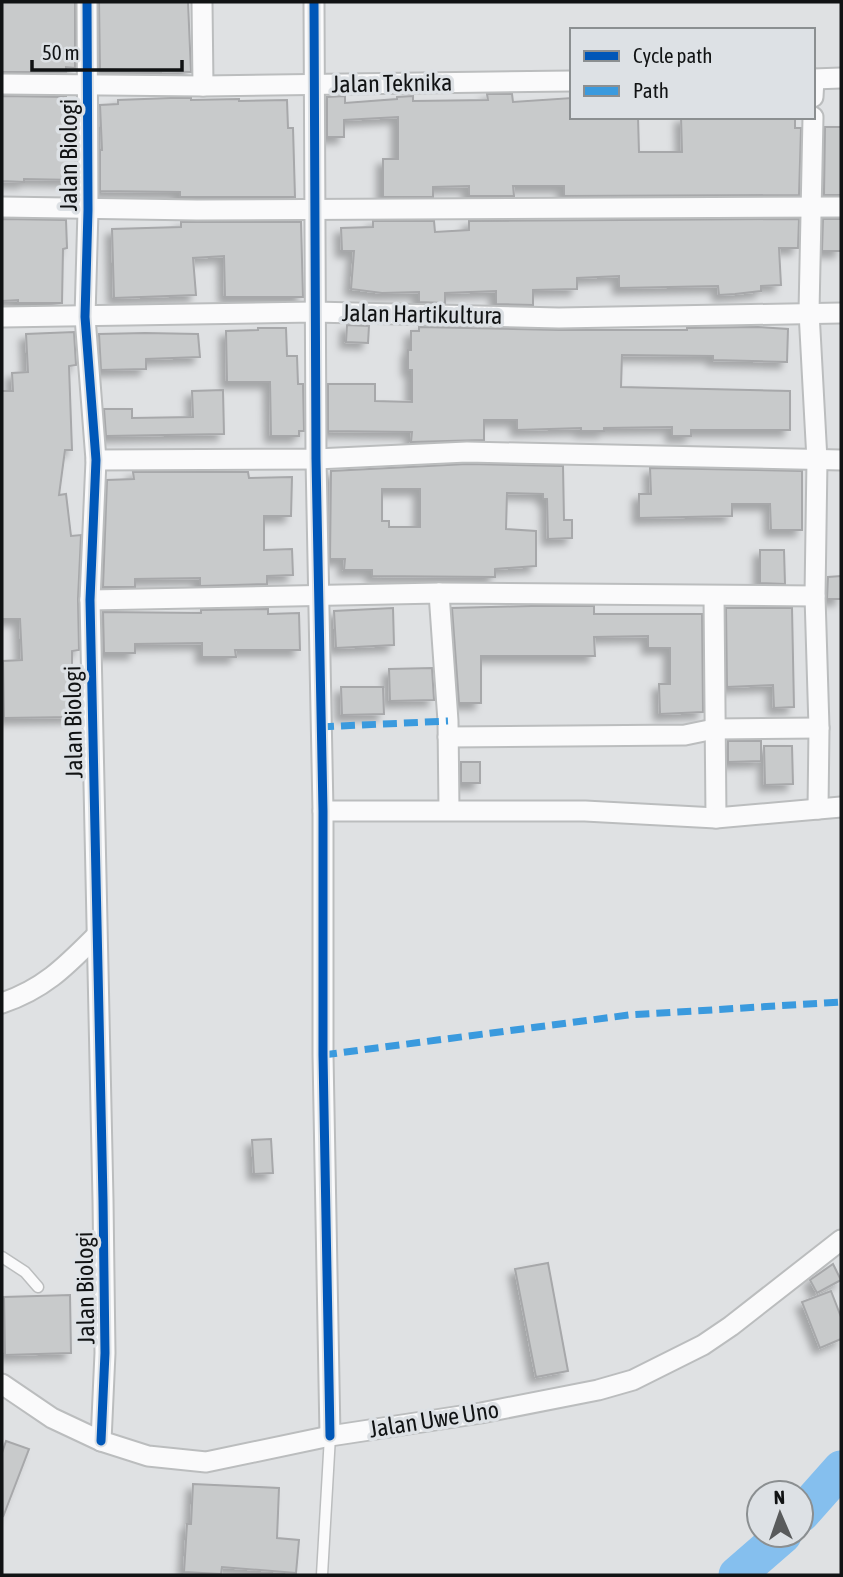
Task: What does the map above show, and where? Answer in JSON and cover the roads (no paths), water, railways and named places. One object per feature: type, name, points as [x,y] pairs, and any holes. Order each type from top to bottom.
[{"type":"street","name":"Jalan Biologi","points":[[88,2],[89,210],[85,317],[96,460],[90,600],[104,1298],[101,1441]]},
{"type":"street","points":[[202,2],[203,86]]},
{"type":"street","points":[[314,2],[314,312],[330,1436]]},
{"type":"street","points":[[815,79],[841,78]]},
{"type":"street","name":"Jalan Teknika","points":[[2,85],[203,86],[570,81]]},
{"type":"street","points":[[813,119],[809,312],[817,460],[815,596],[819,728],[818,809]]},
{"type":"street","points":[[2,207],[89,210],[841,207]]},
{"type":"street","name":"Jalan Hartikultura","points":[[2,317],[314,312],[559,318],[841,313]]},
{"type":"street","points":[[96,460],[316,458],[467,452],[841,460]]},
{"type":"street","points":[[90,600],[439,593],[815,596]]},
{"type":"street","points":[[439,593],[448,737],[449,810]]},
{"type":"street","points":[[714,596],[716,818]]},
{"type":"street","points":[[448,737],[685,736],[714,729],[819,728]]},
{"type":"street","points":[[323,811],[585,811],[716,818],[841,807]]},
{"type":"street","points":[[2,1003],[27,995],[49,981],[96,936]]},
{"type":"street","name":"Jalan Uwe Uno","points":[[2,1384],[52,1418],[101,1441],[148,1456],[206,1462],[330,1436],[481,1413],[598,1390],[633,1380],[703,1345],[732,1326],[841,1240]]},
{"type":"lane","points":[[2,1257],[25,1272],[38,1287]]},
{"type":"lane","points":[[322,1575],[330,1436]]},
{"type":"waterway","points":[[815,1498],[841,1469]]},
{"type":"waterway","points":[[737,1575],[767,1549]]}]
